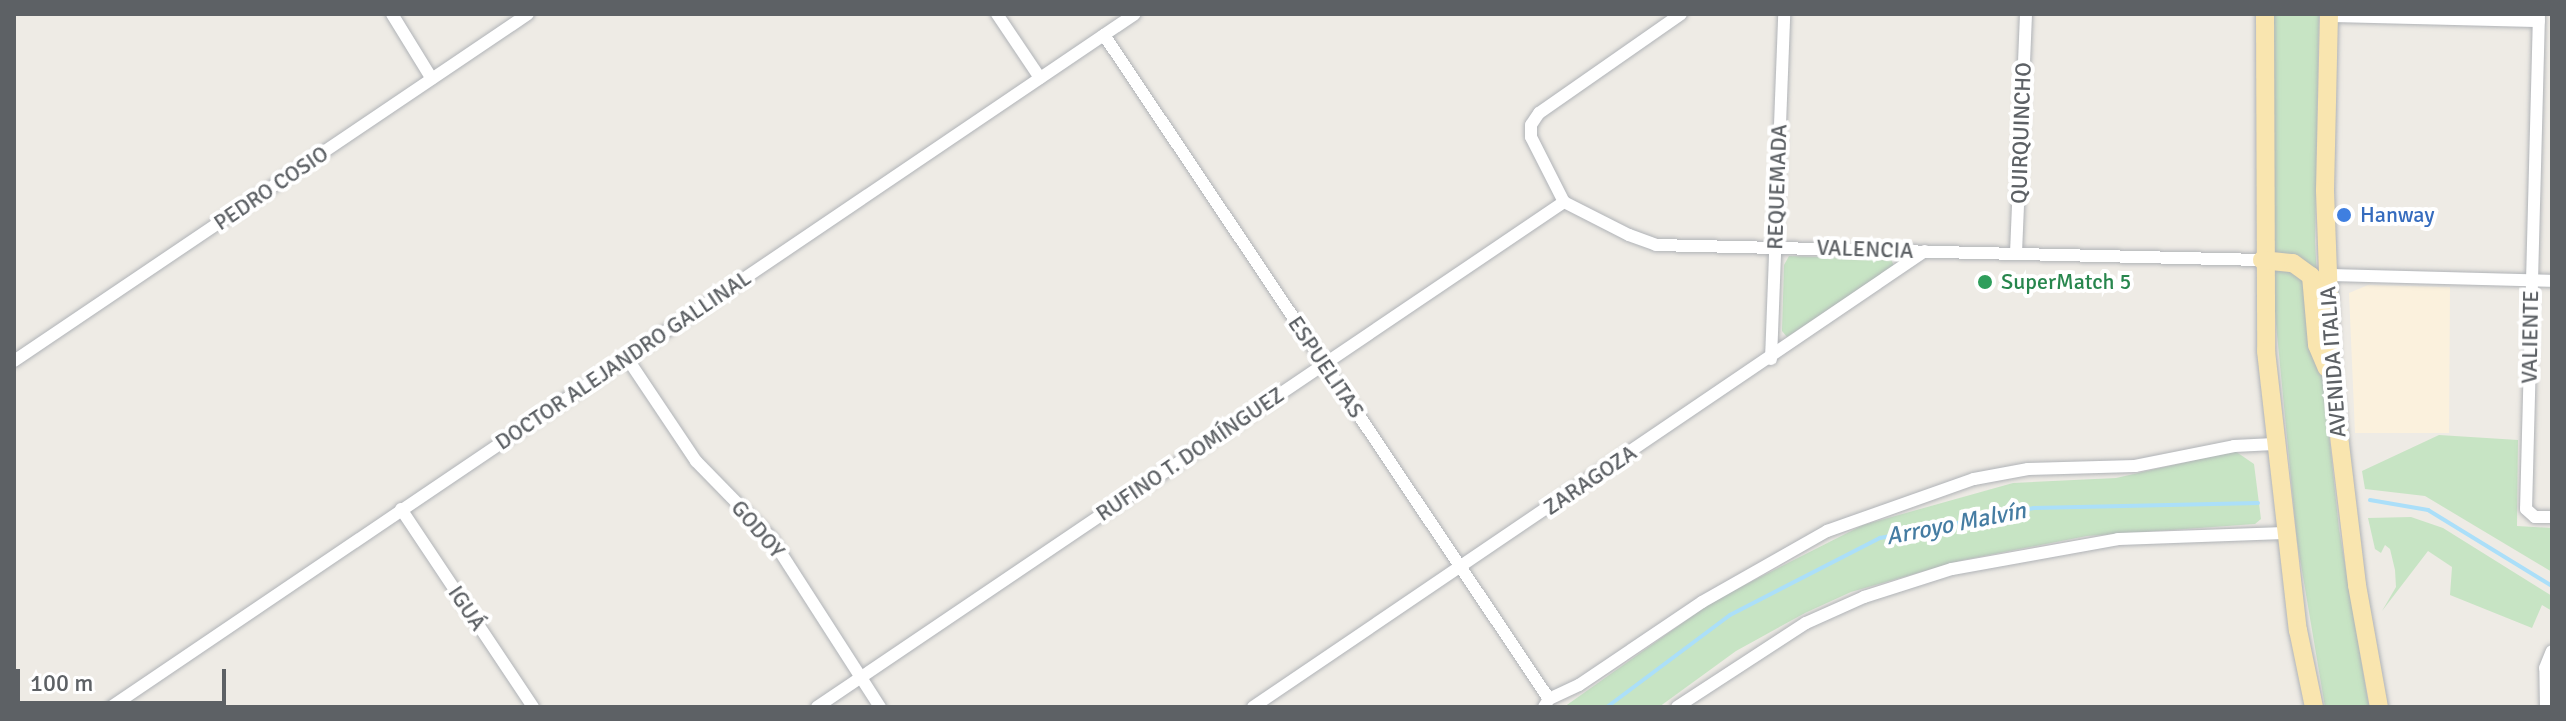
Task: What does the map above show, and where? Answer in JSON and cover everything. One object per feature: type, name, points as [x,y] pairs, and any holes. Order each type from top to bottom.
[{"type":"main road","points":[[2265,14],[2262,260],[2274,444],[2285,533],[2314,707]]},
{"type":"main road","name":"AVENIDA ITALIA","points":[[2329,15],[2327,275],[2332,378],[2354,570],[2379,707]]},
{"type":"main road","points":[[2262,260],[2293,263],[2311,276],[2317,345],[2332,378]]},
{"type":"street","points":[[392,14],[432,79]]},
{"type":"street","name":"PEDRO COSIO","points":[[14,361],[528,14]]},
{"type":"street","points":[[997,14],[1040,78]]},
{"type":"street","name":"DOCTOR ALEJANDRO GALLINAL","points":[[111,707],[1135,14]]},
{"type":"street","points":[[1564,202],[1531,137],[1531,125],[1539,113],[1681,14]]},
{"type":"street","name":"REQUEMADA","points":[[1771,359],[1784,14]]},
{"type":"street","name":"QUIRQUINCHO","points":[[2016,253],[2026,14]]},
{"type":"street","points":[[2329,15],[2539,18]]},
{"type":"street","name":"VALIENTE","points":[[2539,18],[2529,515],[2552,517]]},
{"type":"street","name":"ESPUELITAS","points":[[1104,35],[1461,566],[1547,703]]},
{"type":"street","name":"VALENCIA","points":[[1564,202],[1656,245],[2262,260]]},
{"type":"street","name":"RUFINO T. DOMÍNGUEZ","points":[[817,707],[1564,202]]},
{"type":"street","name":"ZARAGOZA","points":[[1253,707],[1771,359],[1925,251]]},
{"type":"street","points":[[2327,275],[2552,281]]},
{"type":"street","name":"GODOY","points":[[627,358],[696,461],[772,539],[880,707]]},
{"type":"street","points":[[1547,703],[1702,602],[1827,531],[1974,479],[2028,469],[2123,467],[2234,446],[2274,444]]},
{"type":"street","name":"IGUÁ","points":[[401,509],[533,707]]},
{"type":"street","points":[[1677,707],[1806,623],[1864,597],[1952,569],[2118,539],[2285,533]]},
{"type":"street","points":[[2546,707],[2545,668],[2552,651]]},
{"type":"shaded area","points":[[2368,285],[2450,287],[2449,433],[2355,433],[2349,293]]},
{"type":"green space","points":[[2274,14],[2319,14],[2315,241],[2322,368],[2339,529],[2369,707],[2325,707],[2297,541],[2274,303]]},
{"type":"green space","points":[[1789,256],[1891,259],[1894,266],[1787,337],[1782,331],[1784,265]]},
{"type":"green space","points":[[2439,435],[2518,440],[2517,526],[2552,528],[2552,572],[2425,496],[2365,489],[2362,471]]},
{"type":"green space","points":[[2235,451],[2254,464],[2261,519],[2255,524],[2087,536],[1963,560],[1851,592],[1805,613],[1736,651],[1659,707],[1564,707],[1715,600],[1863,525],[2013,483],[2116,478]]},
{"type":"green space","points":[[2411,517],[2443,528],[2552,596],[2552,611],[2542,605],[2532,628],[2450,595],[2452,567],[2428,551],[2382,611],[2396,587],[2395,570],[2390,549],[2385,545],[2381,553],[2375,549],[2368,518]]},
{"type":"waterway","name":"Arroyo Malvín","points":[[2370,500],[2428,510],[2552,586]]},
{"type":"waterway","name":"Arroyo Malvín","points":[[1607,707],[1730,615],[1880,538],[2034,508],[2258,503]]},
{"type":"place","name":"Hanway","points":[[2344,215]]},
{"type":"place","name":"SuperMatch 5","points":[[1985,282]]}]
